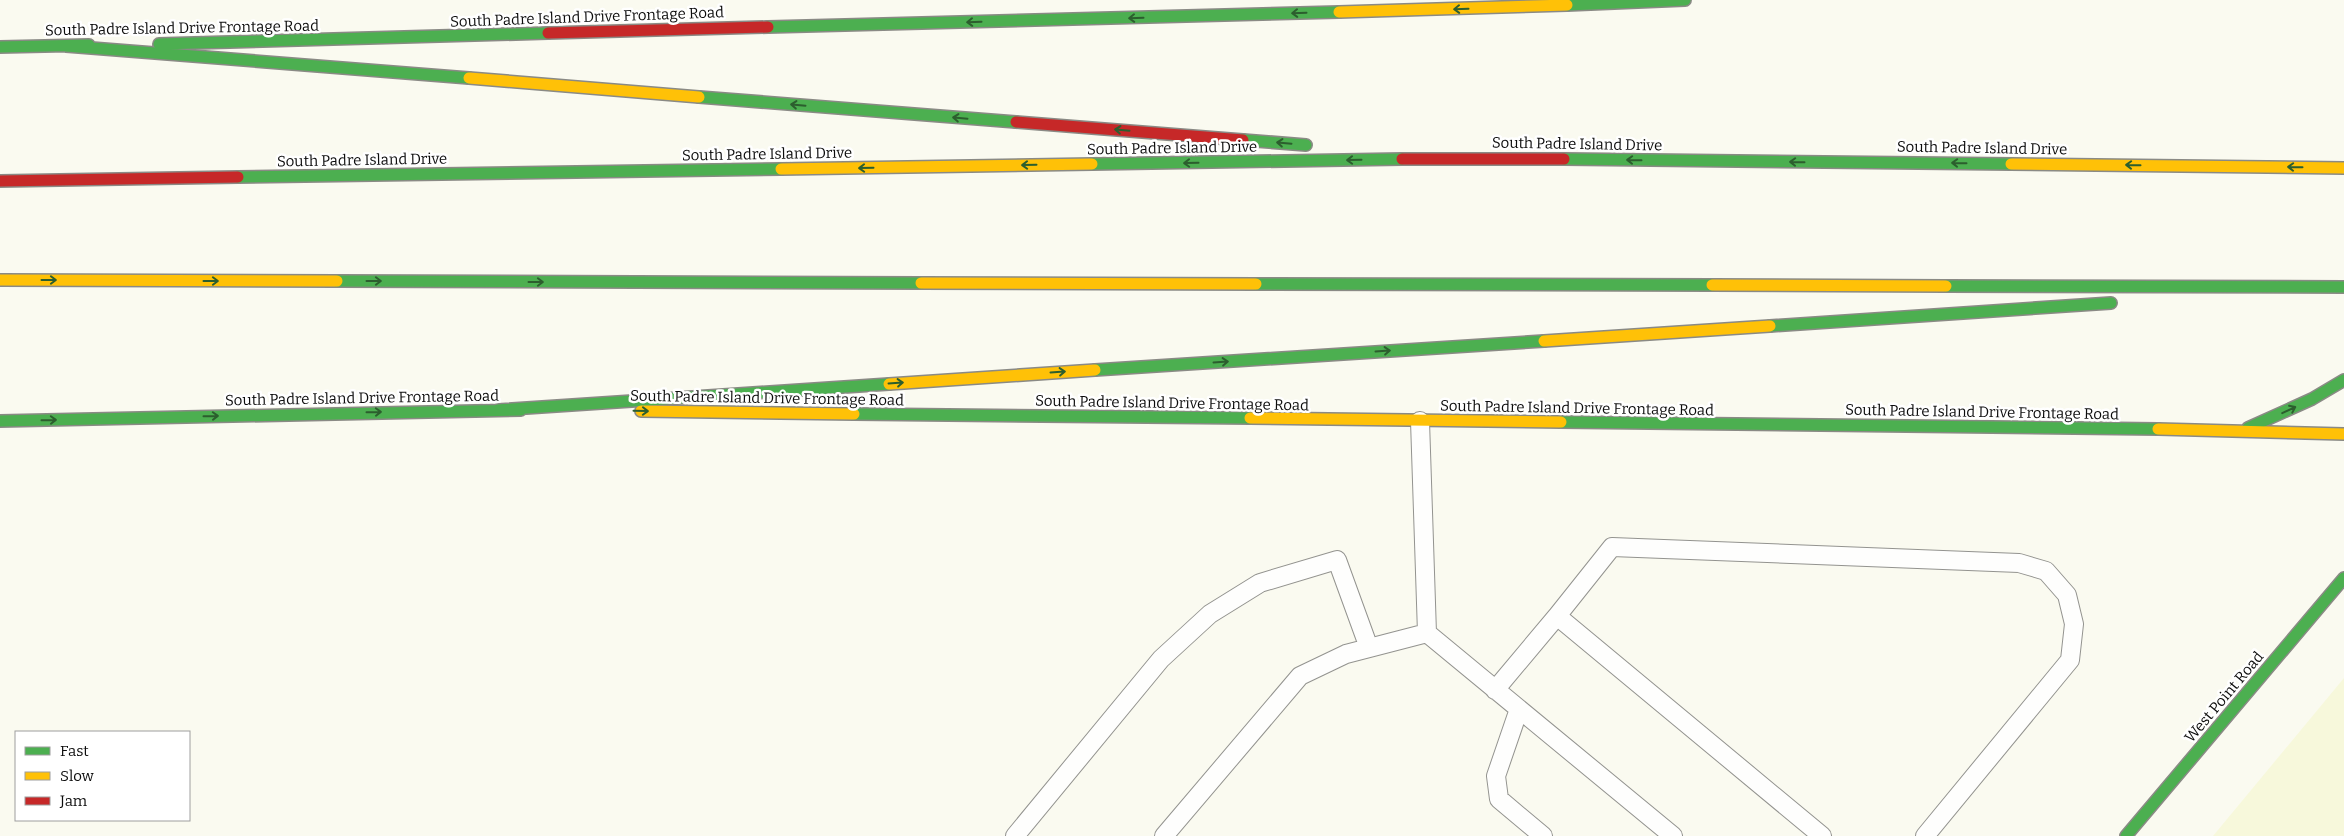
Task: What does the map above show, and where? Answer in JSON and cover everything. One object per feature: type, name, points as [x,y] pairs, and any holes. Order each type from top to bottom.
[{"type":"main road","name":"South Padre Island Drive Frontage Road","points":[[0,47],[1685,0]]},
{"type":"main road","points":[[66,46],[1314,146]]},
{"type":"main road","points":[[1344,148],[1472,158]]},
{"type":"main road","name":"South Padre Island Drive","points":[[0,181],[1472,158],[2344,168]]},
{"type":"main road","points":[[0,280],[2344,287]]},
{"type":"main road","points":[[2174,298],[2344,287]]},
{"type":"main road","points":[[498,410],[2124,302]]},
{"type":"main road","points":[[2245,430],[2312,399],[2344,380]]},
{"type":"main road","name":"South Padre Island Drive Frontage Road","points":[[0,421],[498,410],[2245,430],[2344,434]]},
{"type":"main road","name":"West Point Road","points":[[2126,836],[2344,578]]},
{"type":"lane","points":[[1420,421],[1427,633],[1670,835]]},
{"type":"lane","points":[[1496,690],[1612,547],[2019,563],[2046,571],[2067,595],[2074,624],[2070,660],[1925,836]]},
{"type":"lane","points":[[1015,836],[1161,659],[1210,614],[1260,583],[1337,560],[1370,648]]},
{"type":"lane","points":[[1557,616],[1801,830],[1822,836]]},
{"type":"lane","points":[[1164,836],[1300,676],[1346,654],[1427,633]]},
{"type":"lane","points":[[1519,709],[1496,776],[1499,799],[1543,836]]},
{"type":"green space","points":[[2344,678],[2344,836],[2213,836]]},
{"type":"traffic: fast","points":[[1567,5],[1685,0]]},
{"type":"traffic: fast","points":[[768,27],[1339,12]]},
{"type":"traffic: fast","points":[[159,44],[548,33]]},
{"type":"traffic: fast","points":[[0,47],[89,45]]},
{"type":"traffic: fast","points":[[66,46],[469,78]]},
{"type":"traffic: fast","points":[[699,97],[1016,122]]},
{"type":"traffic: fast","points":[[1243,140],[1306,145]]},
{"type":"traffic: fast","points":[[1092,164],[1402,159]]},
{"type":"traffic: fast","points":[[1564,159],[2011,164]]},
{"type":"traffic: fast","points":[[238,177],[781,169]]},
{"type":"traffic: fast","points":[[337,281],[921,283]]},
{"type":"traffic: fast","points":[[1256,284],[1712,285]]},
{"type":"traffic: fast","points":[[1946,286],[2344,287]]},
{"type":"traffic: fast","points":[[1770,326],[2111,303]]},
{"type":"traffic: fast","points":[[1095,370],[1544,341]]},
{"type":"traffic: fast","points":[[2248,428],[2312,399],[2344,380]]},
{"type":"traffic: fast","points":[[498,410],[889,384]]},
{"type":"traffic: fast","points":[[0,421],[521,410]]},
{"type":"traffic: fast","points":[[854,414],[1250,418]]},
{"type":"traffic: fast","points":[[1561,422],[2158,429]]},
{"type":"traffic: fast","points":[[2126,836],[2344,578]]},
{"type":"traffic: slow","points":[[1339,12],[1567,5]]},
{"type":"traffic: slow","points":[[469,78],[699,97]]},
{"type":"traffic: slow","points":[[781,169],[1092,164]]},
{"type":"traffic: slow","points":[[2011,164],[2344,168]]},
{"type":"traffic: slow","points":[[0,280],[337,281]]},
{"type":"traffic: slow","points":[[921,283],[1256,284]]},
{"type":"traffic: slow","points":[[1712,285],[1946,286]]},
{"type":"traffic: slow","points":[[1544,341],[1770,326]]},
{"type":"traffic: slow","points":[[889,384],[1095,370]]},
{"type":"traffic: slow","points":[[641,411],[854,414]]},
{"type":"traffic: slow","points":[[1250,418],[1561,422]]},
{"type":"traffic: slow","points":[[2158,429],[2344,434]]},
{"type":"traffic: jam","points":[[548,33],[768,27]]},
{"type":"traffic: jam","points":[[1016,122],[1243,140]]},
{"type":"traffic: jam","points":[[1402,159],[1564,159]]},
{"type":"traffic: jam","points":[[0,181],[238,177]]}]
